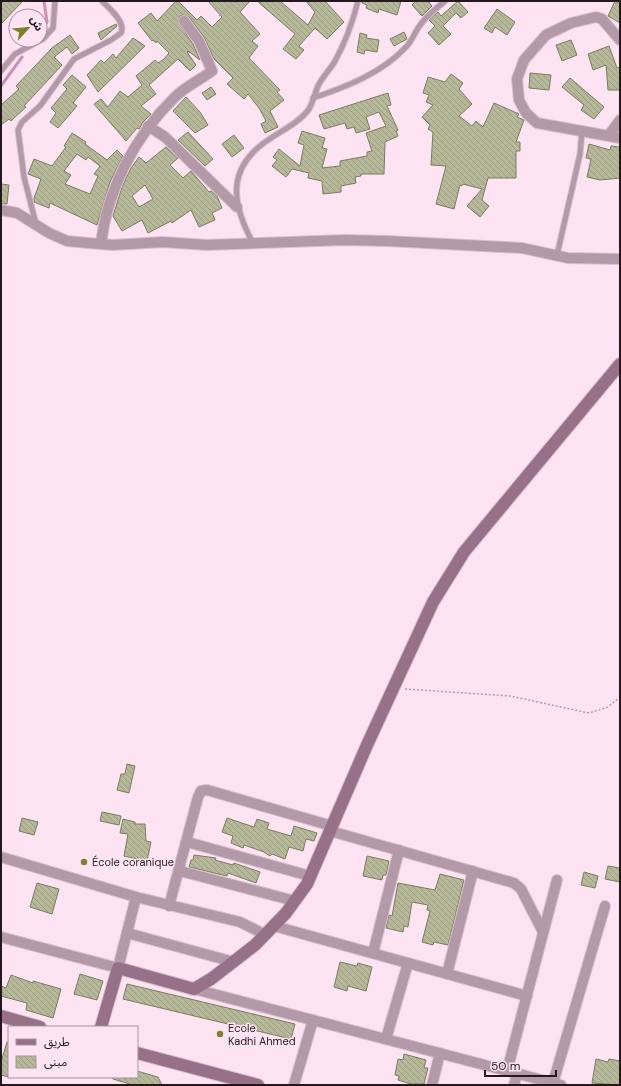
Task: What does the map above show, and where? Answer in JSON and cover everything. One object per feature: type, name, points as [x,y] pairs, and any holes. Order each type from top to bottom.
[{"type":"main road","points":[[101,1026],[118,968],[194,989],[234,962],[255,945],[266,935],[295,901],[310,876],[433,602],[464,552],[620,364]]},
{"type":"main road","points":[[1,1016],[36,1026]]},
{"type":"main road","points":[[138,1053],[258,1085]]},
{"type":"street","points":[[620,40],[602,20],[596,17],[571,24],[546,34],[524,60],[517,79],[519,100],[526,113],[536,123],[620,138]]},
{"type":"street","points":[[101,244],[108,207],[133,150],[148,126],[175,96],[212,72],[199,41],[184,21]]},
{"type":"street","points":[[608,136],[620,120]]},
{"type":"street","points":[[148,126],[165,137],[237,207]]},
{"type":"street","points":[[1,210],[17,213],[49,233],[67,241],[101,244],[163,242],[207,245],[253,242],[346,240],[386,241],[522,248],[568,258],[620,259]]},
{"type":"street","points":[[169,906],[180,871],[198,797],[201,791],[207,790],[399,850],[514,882],[521,889],[543,932]]},
{"type":"street","points":[[187,842],[310,876]]},
{"type":"street","points":[[373,953],[399,850]]},
{"type":"street","points":[[1,857],[169,906],[240,922],[266,935]]},
{"type":"street","points":[[447,974],[473,870]]},
{"type":"street","points":[[180,871],[295,901]]},
{"type":"street","points":[[514,1085],[512,1072],[527,996],[557,880]]},
{"type":"street","points":[[1,937],[118,968],[136,897]]},
{"type":"street","points":[[194,989],[557,1084],[605,906]]},
{"type":"street","points":[[274,926],[527,996]]},
{"type":"street","points":[[127,933],[234,962]]},
{"type":"street","points":[[386,1039],[408,963]]},
{"type":"street","points":[[294,1085],[313,1020]]},
{"type":"street","points":[[432,1085],[440,1053]]},
{"type":"lane","points":[[1,71],[15,54],[43,39],[53,28],[55,1]]},
{"type":"lane","points":[[36,224],[24,177],[18,130],[22,122],[40,106],[74,59],[112,40],[121,32],[121,25],[113,12],[102,1]]},
{"type":"lane","points":[[253,242],[243,224],[237,207],[235,198],[238,178],[246,159],[261,144],[296,121],[309,109],[318,85],[335,61],[357,3],[352,1]]},
{"type":"lane","points":[[313,98],[346,87],[381,67],[405,49],[413,40],[420,24],[445,1]]},
{"type":"lane","points":[[557,255],[580,154],[582,130]]},
{"type":"path","points":[[219,16],[236,1]]},
{"type":"path","points":[[393,689],[510,696],[589,713],[608,707],[620,697]]},
{"type":"building","points":[[1,1],[23,1],[16,8],[8,8],[8,17],[1,24]]},
{"type":"building","points":[[176,1],[178,1],[197,20],[201,16],[212,27],[222,17],[208,1],[250,1],[240,12],[260,34],[252,41],[258,46],[249,58],[280,90],[277,92],[284,100],[270,111],[278,127],[265,133],[261,124],[266,121],[259,108],[248,94],[244,99],[227,84],[233,78],[214,59],[204,37],[189,17],[184,15],[180,16],[178,22],[193,44],[200,60],[188,51],[187,52],[196,65],[190,71],[178,59],[149,85],[156,94],[141,106],[151,114],[143,122],[139,129],[137,128],[126,141],[94,104],[101,99],[108,107],[120,91],[128,97],[142,85],[136,76],[155,60],[158,63],[169,53],[157,41],[156,43],[153,40],[152,41],[138,23],[151,13],[157,21]]},
{"type":"building","points":[[257,1],[280,1],[308,25],[315,12],[306,1],[325,1],[344,22],[327,39],[315,28],[299,46],[304,50],[296,59],[283,49],[295,34]]},
{"type":"building","points":[[362,1],[401,1],[397,15],[379,9],[378,13],[366,8],[367,5],[362,3]]},
{"type":"building","points":[[416,1],[428,1],[432,6],[422,16],[412,5]]},
{"type":"building","points":[[458,1],[468,12],[461,18],[456,13],[443,26],[451,34],[439,45],[428,33],[435,26],[429,20],[438,12],[441,16]]},
{"type":"building","points":[[615,1],[620,4],[620,23],[608,16]]},
{"type":"building","points":[[497,9],[515,22],[507,35],[495,27],[492,33],[484,28]]},
{"type":"building","points":[[116,24],[117,26],[101,40],[98,33]]},
{"type":"building","points":[[404,32],[407,39],[394,46],[390,39]]},
{"type":"building","points":[[360,33],[367,35],[366,38],[379,40],[377,52],[365,50],[364,54],[357,52]]},
{"type":"building","points":[[70,35],[79,48],[72,54],[67,47],[54,57],[62,65],[24,106],[26,107],[11,121],[9,119],[1,125],[1,105],[19,89],[16,86],[52,48]]},
{"type":"building","points":[[133,38],[145,46],[98,92],[87,75],[101,60],[104,63],[113,54],[116,58]]},
{"type":"building","points":[[571,40],[577,55],[562,61],[556,45]]},
{"type":"building","points":[[609,46],[617,68],[620,67],[620,90],[608,90],[606,65],[593,70],[588,54]]},
{"type":"building","points":[[530,73],[551,75],[549,90],[529,88]]},
{"type":"building","points":[[451,74],[463,83],[459,89],[472,104],[459,116],[472,126],[476,121],[483,127],[494,103],[519,114],[517,117],[524,120],[516,142],[520,142],[520,151],[516,151],[516,178],[488,178],[482,200],[489,206],[480,217],[467,206],[482,189],[463,184],[462,186],[460,185],[454,209],[436,204],[446,166],[431,165],[433,132],[428,129],[430,125],[422,117],[433,105],[426,102],[429,95],[423,93],[428,77],[445,82]]},
{"type":"building","points":[[72,75],[86,87],[73,103],[77,106],[58,128],[50,122],[56,113],[51,108],[67,89],[63,85]]},
{"type":"building","points":[[570,78],[604,107],[594,119],[581,110],[584,105],[562,87]]},
{"type":"building","points":[[211,87],[216,94],[207,100],[202,93]]},
{"type":"building","points":[[388,93],[391,105],[387,106],[398,130],[396,131],[398,136],[385,142],[384,174],[361,174],[361,176],[355,177],[356,183],[341,186],[341,192],[323,194],[322,181],[308,178],[309,173],[292,169],[286,177],[272,166],[277,160],[273,157],[279,149],[300,166],[304,145],[298,143],[302,131],[325,138],[322,148],[327,149],[322,168],[340,166],[340,161],[367,156],[367,152],[372,151],[366,133],[386,126],[379,112],[366,117],[370,129],[356,133],[354,127],[347,129],[345,123],[324,129],[319,115]]},
{"type":"building","points":[[186,97],[200,112],[208,125],[195,133],[173,111]]},
{"type":"building","points":[[188,132],[213,159],[205,166],[178,140]]},
{"type":"building","points":[[72,133],[86,142],[85,144],[107,160],[117,150],[123,156],[110,182],[97,225],[50,203],[49,208],[34,202],[41,179],[28,174],[34,159],[52,166],[66,147],[64,146]],"holes":[[[77,154],[86,160],[88,157],[100,166],[94,174],[98,176],[90,194],[65,184],[71,175],[64,171]]]},
{"type":"building","points":[[234,135],[244,148],[232,157],[222,144]]},
{"type":"building","points":[[589,144],[610,150],[611,146],[620,147],[620,178],[600,180],[587,177],[591,159],[586,158]]},
{"type":"building","points":[[166,147],[178,158],[170,165],[183,178],[191,171],[209,192],[211,191],[217,196],[222,208],[212,213],[215,220],[199,227],[191,210],[172,223],[171,221],[148,233],[142,220],[122,231],[113,216],[122,187],[131,168],[139,157],[146,163]],"holes":[[[145,185],[153,199],[139,207],[132,196]]]},
{"type":"building","points":[[1,184],[9,185],[7,204],[1,204]]},
{"type":"building","points":[[127,764],[135,766],[129,793],[117,790],[121,774],[125,774]]},
{"type":"building","points":[[102,812],[121,816],[119,825],[100,821]]},
{"type":"building","points":[[22,818],[38,822],[34,835],[19,831]]},
{"type":"building","points":[[227,818],[254,827],[257,819],[269,823],[267,829],[291,836],[294,826],[317,833],[314,841],[306,839],[303,851],[289,847],[285,859],[272,854],[270,856],[264,852],[244,845],[243,848],[231,843],[233,836],[222,832]]},
{"type":"building","points":[[123,819],[135,822],[135,824],[145,824],[146,841],[151,842],[147,861],[124,856],[128,834],[120,833]]},
{"type":"building","points":[[194,855],[216,858],[215,860],[233,865],[234,863],[260,872],[256,883],[228,873],[227,876],[189,867]]},
{"type":"building","points":[[367,856],[389,861],[386,875],[383,875],[382,880],[363,876]]},
{"type":"building","points":[[608,866],[620,868],[620,882],[605,879]]},
{"type":"building","points":[[584,872],[598,876],[595,888],[581,885]]},
{"type":"building","points":[[440,874],[464,880],[448,945],[434,942],[433,945],[422,942],[430,911],[427,910],[428,905],[412,902],[408,927],[404,926],[403,932],[386,928],[389,915],[392,916],[398,883],[435,890]]},
{"type":"building","points":[[37,883],[59,889],[52,914],[30,907]]},
{"type":"building","points":[[340,962],[357,966],[358,963],[372,967],[366,991],[348,986],[347,991],[334,987]]},
{"type":"building","points":[[80,974],[103,981],[97,1000],[74,994]]},
{"type":"building","points":[[11,975],[33,983],[33,981],[61,989],[53,1018],[26,1010],[27,1003],[1,996],[1,986],[6,988]]},
{"type":"building","points":[[127,984],[295,1024],[291,1039],[123,999]]},
{"type":"building","points":[[8,1042],[8,1077],[1,1075],[1,1062]]},
{"type":"building","points":[[404,1054],[426,1060],[424,1068],[428,1068],[424,1084],[411,1084],[398,1080],[399,1076],[395,1075],[398,1059],[403,1060]]},
{"type":"building","points":[[596,1059],[608,1062],[609,1059],[620,1061],[620,1085],[592,1083]]},
{"type":"building","points":[[138,1071],[158,1077],[162,1085],[133,1085],[113,1079],[138,1078]]},
{"type":"waterway","points":[[44,1],[45,8]]},
{"type":"waterway","points":[[1,86],[22,57]]},
{"type":"place","name":"École coranique","points":[[84,862]]},
{"type":"place","name":"Ecole Kadhi Ahmed","points":[[220,1034]]}]
